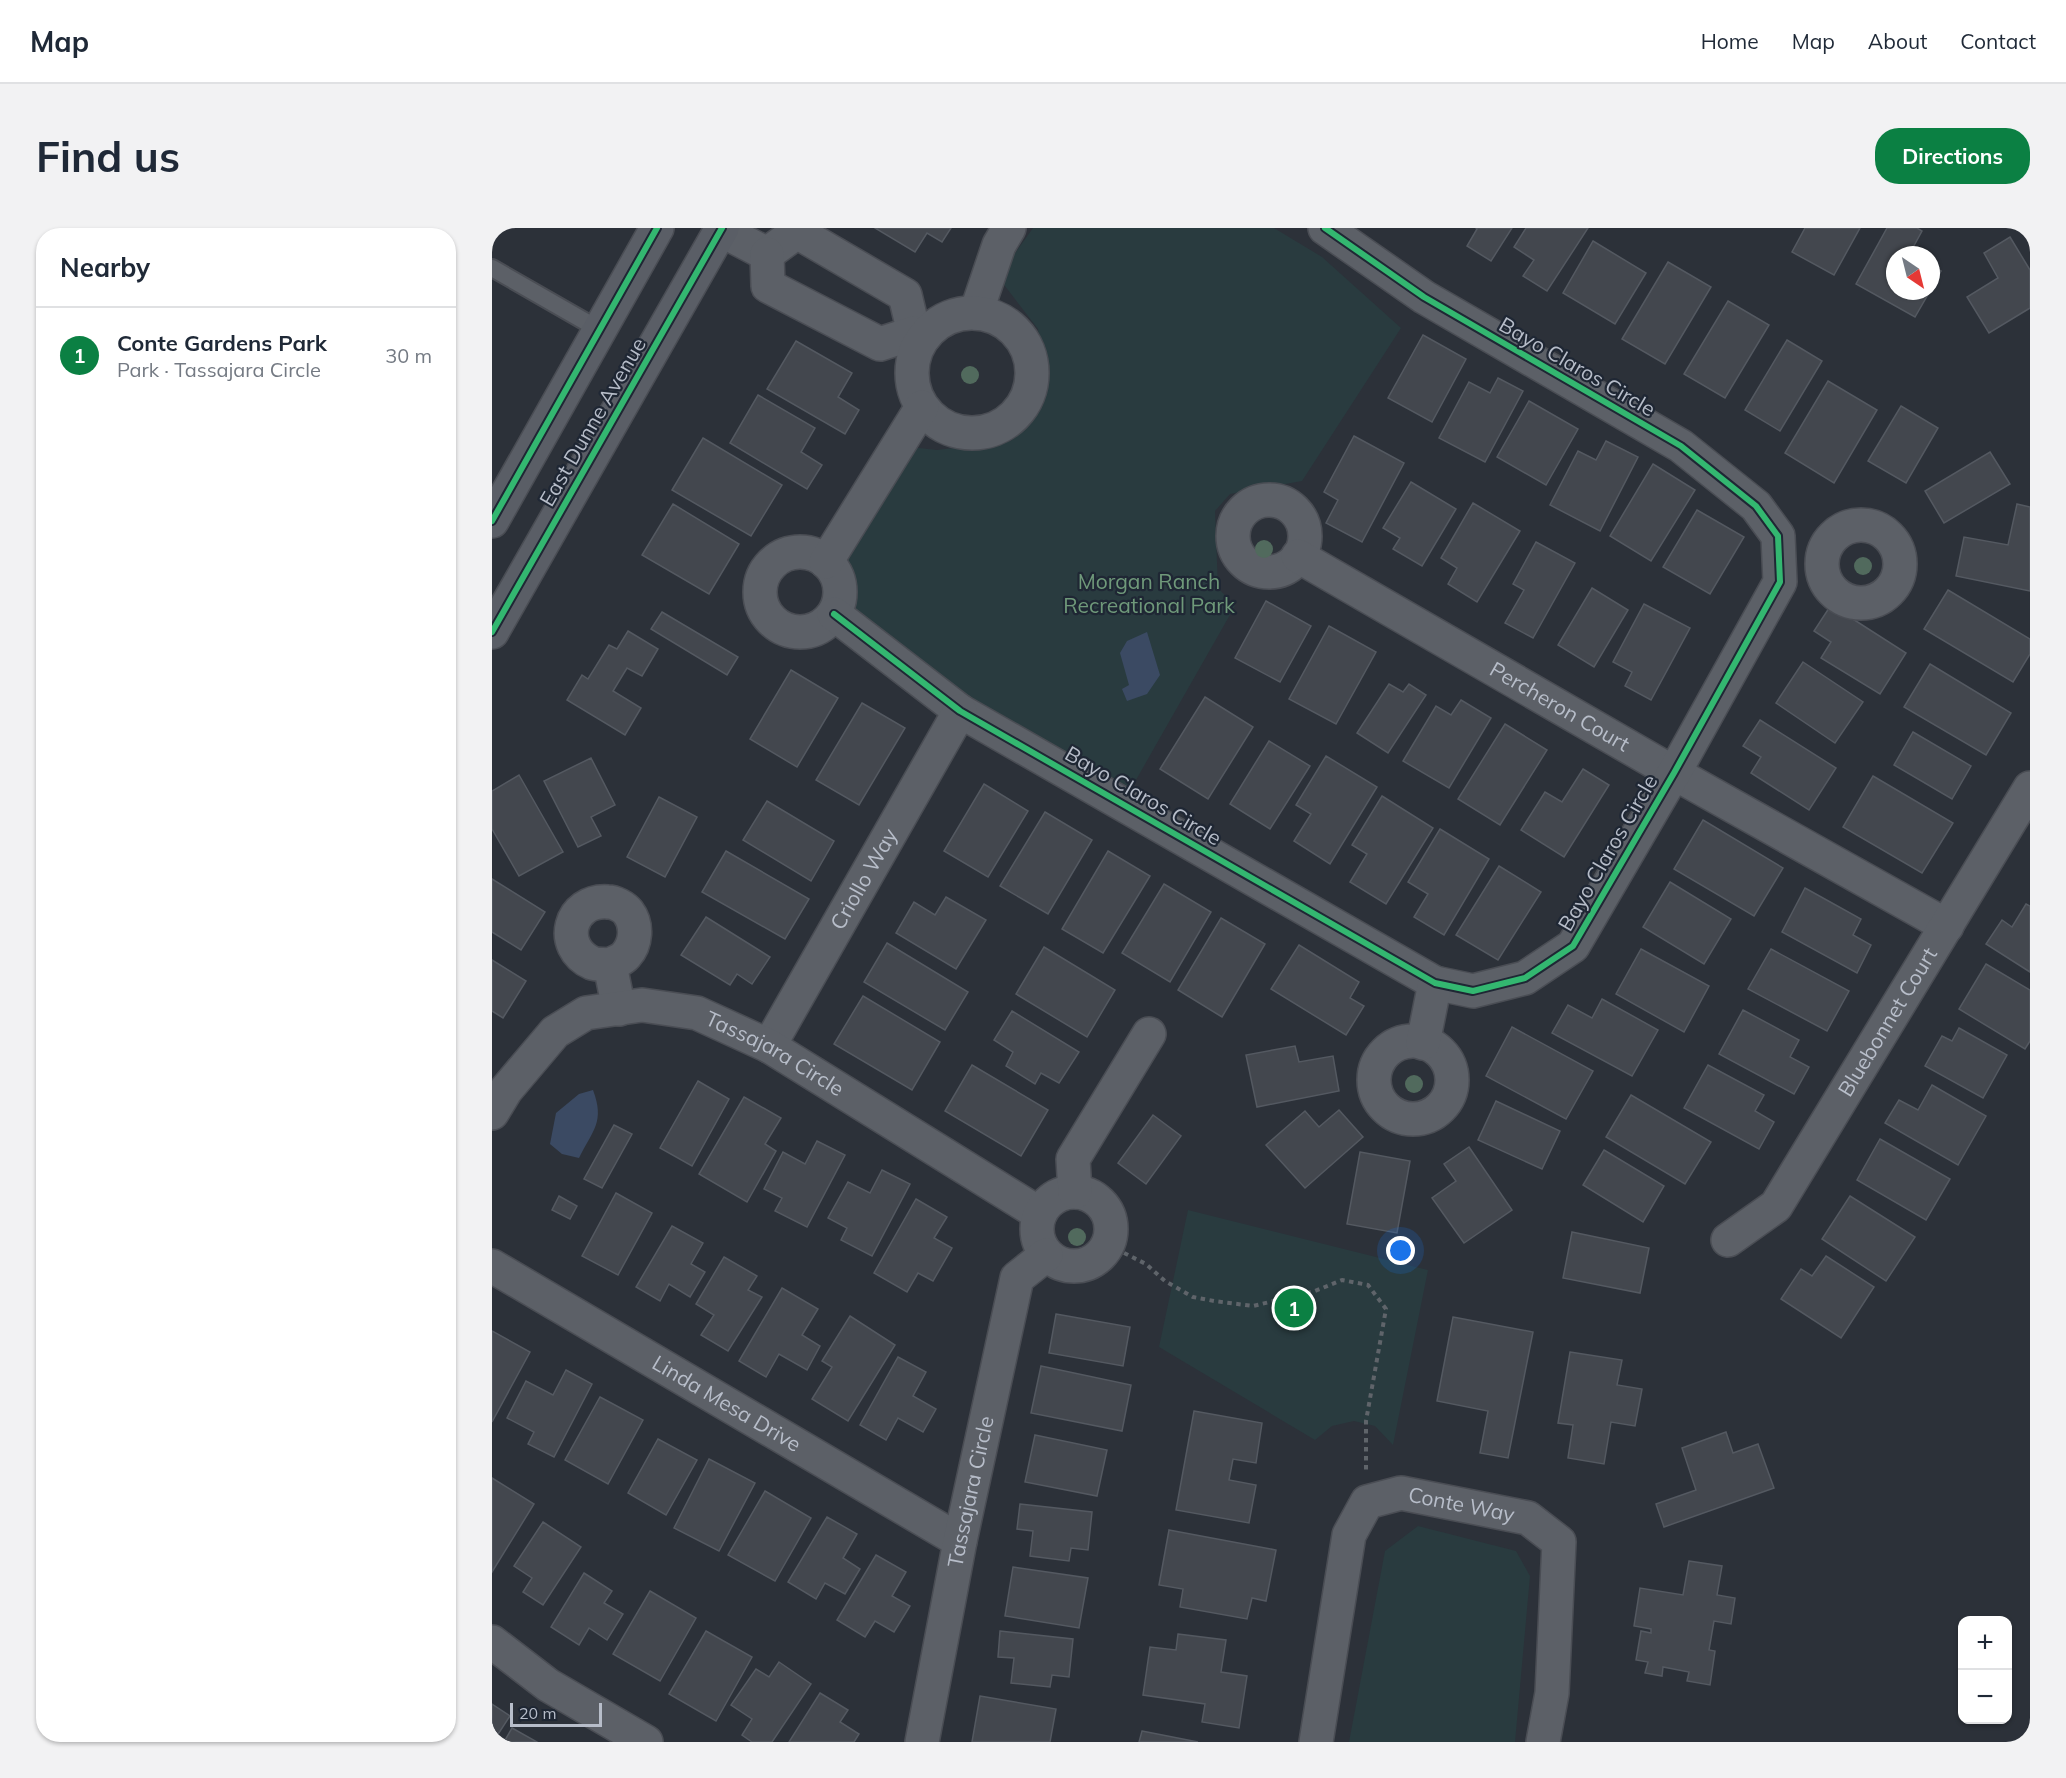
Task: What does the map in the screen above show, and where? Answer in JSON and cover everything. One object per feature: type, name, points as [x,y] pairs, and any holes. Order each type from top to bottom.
[{"type":"main road","name":"East Dunne Avenue","points":[[492,520],[657,228]]},
{"type":"main road","name":"East Dunne Avenue","points":[[492,632],[720,229]]},
{"type":"street","points":[[976,313],[999,245],[1009,228]]},
{"type":"street","name":"Bayo Claros Circle","points":[[834,614],[960,711],[1406,968],[1436,983],[1473,991],[1525,978],[1573,946],[1674,773],[1780,582],[1778,536],[1756,506],[1681,446],[1424,297],[1325,228]]},
{"type":"street","points":[[720,229],[766,254]]},
{"type":"street","points":[[766,254],[768,286],[879,344],[919,336],[939,322],[957,314],[976,313],[993,316],[1008,325],[1021,337],[1028,352],[1032,369],[1030,386],[1024,402],[1013,416],[999,426],[983,432],[949,429],[922,407],[914,390],[911,370],[919,336],[905,295],[797,232],[766,254]]},
{"type":"street","points":[[826,562],[922,407]]},
{"type":"street","points":[[796,552],[810,553],[826,562],[835,574],[840,591],[834,614],[826,622],[805,632],[794,632],[783,629],[765,614],[760,601],[760,588],[764,574],[772,563],[783,555],[796,552]]},
{"type":"street","name":"Percheron Court","points":[[1298,556],[1674,773],[1947,926]]},
{"type":"street","points":[[1780,582],[1822,565]]},
{"type":"street","name":"Criollo Way","points":[[769,1046],[960,711]]},
{"type":"street","name":"Bluebonnet Court","points":[[1728,1240],[1776,1206],[2030,789]]},
{"type":"street","points":[[610,964],[619,1009]]},
{"type":"street","points":[[1423,1043],[1436,983]]},
{"type":"street","name":"Tassajara Circle","points":[[492,1113],[506,1090],[555,1032],[586,1013],[642,1005],[697,1013],[769,1046],[1040,1214]]},
{"type":"street","points":[[1076,1192],[1072,1159],[1149,1034]]},
{"type":"street","points":[[1076,1192],[1089,1195],[1102,1204],[1109,1216],[1112,1231],[1108,1245],[1099,1257],[1086,1265],[1072,1267],[1058,1264],[1046,1255],[1038,1242],[1036,1228],[1040,1214],[1048,1202],[1061,1194],[1076,1192]]},
{"type":"street","name":"Tassajara Circle","points":[[922,1742],[960,1541],[1017,1278],[1046,1255]]},
{"type":"street","name":"Linda Mesa Drive","points":[[492,1266],[960,1541]]},
{"type":"street","name":"Conte Way","points":[[1367,1502],[1401,1493],[1528,1518],[1559,1542],[1552,1693],[1543,1742]]},
{"type":"street","points":[[1316,1742],[1349,1535],[1367,1502]]},
{"type":"street","points":[[492,1642],[548,1685],[645,1742]]},
{"type":"lane","points":[[492,268],[600,330]]},
{"type":"path","points":[[1108,1245],[1146,1264],[1166,1281],[1194,1297],[1214,1301],[1253,1306],[1315,1291],[1342,1280],[1368,1285],[1386,1309],[1366,1421],[1367,1502]]},
{"type":"green space","name":"Morgan Ranch Recreational Park","points":[[1033,228],[1274,228],[1322,257],[1401,328],[1302,481],[1230,494],[1215,511],[1218,588],[1235,606],[1128,794],[1012,733],[851,611],[848,559],[901,446],[937,450],[1011,441],[1043,389],[1038,329],[998,277]]},
{"type":"green space","points":[[1188,1210],[1428,1270],[1393,1445],[1375,1426],[1354,1421],[1332,1426],[1315,1440],[1159,1347]]},
{"type":"green space","points":[[1418,1526],[1516,1551],[1530,1576],[1515,1742],[1349,1742],[1385,1551]]},
{"type":"water","points":[[1147,632],[1160,675],[1147,694],[1127,701],[1122,689],[1129,685],[1120,653],[1127,641]]},
{"type":"water","points":[[593,1090],[598,1118],[593,1133],[579,1158],[562,1154],[550,1144],[556,1113],[579,1094]]},
{"type":"building","points":[[875,228],[951,228],[942,242],[927,233],[915,252]]},
{"type":"building","points":[[1476,228],[1512,228],[1491,261],[1467,246]]},
{"type":"building","points":[[1526,228],[1588,228],[1547,291],[1523,276],[1534,260],[1514,247]]},
{"type":"building","points":[[1805,228],[1860,228],[1834,275],[1792,252]]},
{"type":"building","points":[[1887,228],[1917,228],[1922,231],[1914,246],[1886,246],[1886,300],[1925,300],[1915,317],[1856,284]]},
{"type":"building","points":[[2010,237],[2030,270],[2030,308],[1989,333],[1967,297],[1998,278],[1984,253]]},
{"type":"building","points":[[1593,241],[1646,273],[1615,324],[1563,293]]},
{"type":"building","points":[[1668,262],[1711,287],[1665,364],[1622,339]]},
{"type":"building","points":[[1728,301],[1769,325],[1725,398],[1684,374]]},
{"type":"building","points":[[1423,335],[1466,359],[1432,422],[1388,398]]},
{"type":"building","points":[[1787,340],[1822,361],[1780,431],[1745,410]]},
{"type":"building","points":[[796,341],[852,373],[838,397],[859,410],[845,434],[767,389]]},
{"type":"building","points":[[1498,378],[1523,391],[1485,462],[1439,438],[1469,382],[1490,393]]},
{"type":"building","points":[[1828,381],[1877,410],[1834,483],[1785,453]]},
{"type":"building","points":[[758,395],[815,428],[801,452],[822,465],[807,489],[730,443]]},
{"type":"building","points":[[1529,401],[1578,429],[1546,485],[1497,457]]},
{"type":"building","points":[[1901,406],[1938,428],[1906,483],[1868,461]]},
{"type":"building","points":[[1354,436],[1404,463],[1362,542],[1326,523],[1338,500],[1324,492]]},
{"type":"building","points":[[703,438],[782,485],[751,536],[672,490]]},
{"type":"building","points":[[1606,441],[1638,457],[1600,531],[1550,505],[1578,451],[1596,460]]},
{"type":"building","points":[[1990,452],[2010,484],[1944,523],[1925,491]]},
{"type":"building","points":[[1653,464],[1695,490],[1651,561],[1610,536]]},
{"type":"building","points":[[1411,482],[1456,509],[1422,566],[1393,549],[1400,538],[1383,528]]},
{"type":"building","points":[[1473,503],[1520,531],[1477,602],[1448,584],[1457,568],[1441,558]]},
{"type":"building","points":[[673,504],[739,544],[709,594],[642,555]]},
{"type":"building","points":[[2017,504],[2030,507],[2030,591],[1956,576],[1964,537],[2008,545]]},
{"type":"building","points":[[1697,510],[1744,537],[1710,594],[1663,567]]},
{"type":"building","points":[[1536,542],[1575,563],[1533,638],[1505,623],[1524,590],[1513,584]]},
{"type":"building","points":[[1592,588],[1628,610],[1594,667],[1558,645]]},
{"type":"building","points":[[1948,590],[2030,639],[2030,654],[2013,682],[1924,629]]},
{"type":"building","points":[[1266,601],[1311,626],[1280,682],[1235,658]]},
{"type":"building","points":[[1644,604],[1690,628],[1651,700],[1625,686],[1632,672],[1613,662]]},
{"type":"building","points":[[1831,605],[1906,653],[1880,694],[1821,658],[1831,642],[1814,631]]},
{"type":"building","points":[[662,612],[738,657],[727,675],[651,629]]},
{"type":"building","points":[[1329,626],[1376,652],[1336,724],[1289,699]]},
{"type":"building","points":[[628,631],[658,649],[642,676],[627,668],[613,691],[641,708],[625,735],[567,700],[582,675],[588,679],[609,645],[617,649]]},
{"type":"building","points":[[1803,662],[1863,702],[1835,743],[1776,703]]},
{"type":"building","points":[[1930,664],[2011,713],[1986,755],[1904,707]]},
{"type":"building","points":[[791,670],[838,698],[797,767],[750,739]]},
{"type":"building","points":[[1389,684],[1403,692],[1409,684],[1426,695],[1388,753],[1357,733]]},
{"type":"building","points":[[1205,697],[1253,727],[1208,799],[1160,769]]},
{"type":"building","points":[[1461,700],[1491,718],[1449,788],[1403,761],[1436,706],[1451,715]]},
{"type":"building","points":[[862,703],[905,728],[859,805],[816,780]]},
{"type":"building","points":[[1760,720],[1836,768],[1809,810],[1751,773],[1761,757],[1743,746]]},
{"type":"building","points":[[1505,724],[1547,750],[1500,825],[1458,799]]},
{"type":"building","points":[[1913,732],[1971,766],[1952,799],[1894,765]]},
{"type":"building","points":[[1269,741],[1310,766],[1270,829],[1230,804]]},
{"type":"building","points":[[1326,756],[1377,787],[1330,864],[1294,841],[1311,814],[1296,805]]},
{"type":"building","points":[[591,758],[615,805],[591,817],[601,836],[578,847],[544,781]]},
{"type":"building","points":[[1583,769],[1609,785],[1564,857],[1521,830],[1545,792],[1562,802]]},
{"type":"building","points":[[519,775],[563,852],[519,876],[492,829],[492,791]]},
{"type":"building","points":[[1873,776],[1953,823],[1922,873],[1843,827]]},
{"type":"building","points":[[984,784],[1028,811],[988,877],[944,851]]},
{"type":"building","points":[[1382,796],[1433,828],[1386,904],[1350,882],[1367,854],[1352,845]]},
{"type":"building","points":[[659,797],[697,817],[665,877],[627,857]]},
{"type":"building","points":[[767,801],[834,841],[811,881],[743,840]]},
{"type":"building","points":[[1045,812],[1092,840],[1048,914],[1000,886]]},
{"type":"building","points":[[1703,820],[1783,868],[1754,916],[1674,869]]},
{"type":"building","points":[[1440,829],[1489,859],[1444,935],[1414,917],[1428,894],[1408,882]]},
{"type":"building","points":[[726,851],[809,899],[785,939],[702,892]]},
{"type":"building","points":[[1108,851],[1150,876],[1103,953],[1062,929]]},
{"type":"building","points":[[1499,866],[1541,892],[1498,960],[1456,935]]},
{"type":"building","points":[[492,879],[545,912],[521,950],[492,932]]},
{"type":"building","points":[[1670,882],[1731,919],[1704,964],[1643,927]]},
{"type":"building","points":[[1164,884],[1211,912],[1170,982],[1122,953]]},
{"type":"building","points":[[1805,888],[1861,919],[1853,935],[1871,945],[1857,973],[1782,932]]},
{"type":"building","points":[[946,897],[986,920],[956,969],[896,933],[914,902],[935,915]]},
{"type":"building","points":[[2026,904],[2030,906],[2030,972],[1986,944],[2002,920],[2012,927]]},
{"type":"building","points":[[706,917],[770,957],[752,984],[737,974],[730,985],[681,955]]},
{"type":"building","points":[[1221,918],[1265,944],[1222,1017],[1178,990]]},
{"type":"building","points":[[887,943],[968,992],[945,1030],[864,982]]},
{"type":"building","points":[[1299,945],[1359,982],[1350,998],[1364,1006],[1346,1035],[1271,989]]},
{"type":"building","points":[[1044,947],[1115,990],[1087,1037],[1016,994]]},
{"type":"building","points":[[1641,949],[1709,986],[1684,1032],[1616,994]]},
{"type":"building","points":[[1771,949],[1849,991],[1827,1031],[1748,989]]},
{"type":"building","points":[[492,960],[526,981],[503,1018],[492,1011]]},
{"type":"building","points":[[1986,964],[2030,990],[2030,1041],[2025,1049],[1959,1009]]},
{"type":"building","points":[[863,996],[940,1042],[912,1090],[834,1044]]},
{"type":"building","points":[[1602,999],[1658,1030],[1632,1076],[1552,1033],[1568,1005],[1592,1018]]},
{"type":"building","points":[[1743,1010],[1799,1040],[1790,1057],[1809,1067],[1794,1094],[1719,1054]]},
{"type":"building","points":[[1012,1011],[1079,1052],[1059,1083],[1041,1073],[1035,1084],[1006,1066],[1013,1052],[994,1040]]},
{"type":"building","points":[[1512,1027],[1593,1071],[1566,1119],[1486,1076]]},
{"type":"building","points":[[1959,1028],[2007,1055],[1983,1098],[1925,1066],[1942,1036],[1952,1041]]},
{"type":"building","points":[[1295,1046],[1299,1062],[1333,1056],[1339,1091],[1257,1107],[1246,1055]]},
{"type":"building","points":[[972,1065],[1048,1110],[1021,1156],[945,1111]]},
{"type":"building","points":[[1708,1065],[1764,1095],[1755,1111],[1774,1122],[1759,1149],[1684,1108]]},
{"type":"building","points":[[698,1081],[729,1099],[692,1166],[660,1148]]},
{"type":"building","points":[[1932,1085],[1986,1116],[1958,1165],[1885,1123],[1899,1100],[1918,1110]]},
{"type":"building","points":[[1631,1095],[1711,1142],[1685,1184],[1606,1137]]},
{"type":"building","points":[[744,1097],[781,1118],[765,1144],[776,1151],[747,1202],[699,1174]]},
{"type":"building","points":[[1496,1101],[1560,1131],[1542,1169],[1478,1140]]},
{"type":"building","points":[[1339,1110],[1363,1137],[1305,1188],[1266,1145],[1305,1111],[1319,1127]]},
{"type":"building","points":[[1153,1115],[1181,1136],[1146,1184],[1118,1163]]},
{"type":"building","points":[[614,1125],[632,1134],[602,1188],[584,1179]]},
{"type":"building","points":[[1880,1139],[1950,1179],[1926,1220],[1857,1180]]},
{"type":"building","points":[[817,1141],[845,1155],[807,1227],[775,1211],[782,1198],[764,1189],[783,1152],[805,1164]]},
{"type":"building","points":[[1469,1147],[1512,1210],[1464,1243],[1432,1198],[1456,1181],[1444,1164]]},
{"type":"building","points":[[1604,1150],[1664,1186],[1643,1222],[1583,1185]]},
{"type":"building","points":[[1360,1152],[1410,1161],[1397,1233],[1347,1224]]},
{"type":"building","points":[[882,1170],[910,1184],[872,1256],[841,1240],[847,1228],[828,1218],[848,1182],[870,1193]]},
{"type":"building","points":[[616,1193],[652,1213],[618,1275],[582,1256]]},
{"type":"building","points":[[559,1196],[577,1206],[570,1219],[552,1210]]},
{"type":"building","points":[[1850,1196],[1915,1237],[1886,1281],[1822,1239]]},
{"type":"building","points":[[916,1199],[947,1217],[934,1238],[952,1248],[933,1281],[918,1273],[907,1292],[874,1273]]},
{"type":"building","points":[[672,1226],[703,1243],[691,1264],[705,1272],[690,1297],[669,1284],[660,1301],[636,1287]]},
{"type":"building","points":[[1572,1232],[1649,1248],[1640,1293],[1563,1278]]},
{"type":"building","points":[[1826,1256],[1874,1287],[1841,1338],[1781,1299],[1801,1269],[1812,1276]]},
{"type":"building","points":[[724,1257],[757,1276],[748,1290],[762,1297],[728,1351],[701,1335],[714,1315],[696,1304]]},
{"type":"building","points":[[782,1288],[818,1309],[802,1335],[820,1346],[807,1370],[779,1354],[766,1377],[739,1361]]},
{"type":"building","points":[[1056,1314],[1130,1327],[1123,1366],[1049,1353]]},
{"type":"building","points":[[850,1316],[895,1345],[848,1421],[812,1399],[832,1367],[822,1361]]},
{"type":"building","points":[[1453,1317],[1533,1332],[1508,1458],[1480,1453],[1488,1411],[1437,1401]]},
{"type":"building","points":[[492,1331],[530,1352],[492,1422]]},
{"type":"building","points":[[1570,1352],[1622,1360],[1617,1385],[1642,1389],[1635,1426],[1611,1422],[1604,1464],[1568,1458],[1573,1425],[1558,1423]]},
{"type":"building","points":[[898,1357],[926,1372],[913,1396],[936,1409],[923,1432],[898,1418],[886,1440],[860,1425]]},
{"type":"building","points":[[1041,1366],[1131,1385],[1122,1431],[1031,1413]]},
{"type":"building","points":[[566,1370],[592,1384],[554,1457],[528,1444],[534,1432],[507,1418],[526,1381],[553,1395]]},
{"type":"building","points":[[600,1397],[643,1420],[608,1484],[565,1460]]},
{"type":"building","points":[[1194,1411],[1262,1423],[1256,1463],[1233,1459],[1229,1480],[1256,1485],[1249,1523],[1176,1510]]},
{"type":"building","points":[[1726,1432],[1733,1453],[1758,1444],[1774,1488],[1664,1527],[1656,1504],[1696,1490],[1682,1448]]},
{"type":"building","points":[[1035,1435],[1107,1450],[1097,1496],[1025,1482]]},
{"type":"building","points":[[658,1439],[697,1460],[666,1515],[628,1493]]},
{"type":"building","points":[[709,1459],[755,1483],[719,1551],[674,1528]]},
{"type":"building","points":[[492,1478],[534,1504],[492,1572]]},
{"type":"building","points":[[765,1491],[811,1518],[775,1581],[728,1555]]},
{"type":"building","points":[[1020,1504],[1092,1512],[1088,1550],[1071,1548],[1069,1561],[1030,1556],[1033,1531],[1017,1529]]},
{"type":"building","points":[[827,1517],[857,1534],[843,1558],[860,1569],[845,1594],[825,1583],[816,1599],[788,1582]]},
{"type":"building","points":[[543,1522],[581,1547],[543,1605],[523,1592],[532,1578],[514,1566]]},
{"type":"building","points":[[1169,1530],[1276,1550],[1266,1601],[1252,1598],[1247,1619],[1180,1607],[1183,1589],[1159,1585]]},
{"type":"building","points":[[876,1555],[906,1572],[892,1596],[910,1606],[894,1632],[875,1621],[865,1637],[837,1620]]},
{"type":"building","points":[[1689,1561],[1722,1566],[1717,1595],[1735,1598],[1731,1624],[1714,1621],[1709,1650],[1715,1651],[1710,1685],[1687,1681],[1689,1672],[1663,1667],[1662,1676],[1645,1673],[1648,1662],[1636,1660],[1641,1631],[1651,1633],[1651,1629],[1634,1626],[1640,1588],[1683,1595]]},
{"type":"building","points":[[1013,1567],[1088,1578],[1079,1628],[1005,1616]]},
{"type":"building","points":[[584,1573],[612,1591],[604,1603],[623,1614],[607,1640],[589,1628],[579,1645],[551,1627]]},
{"type":"building","points":[[650,1591],[696,1618],[660,1681],[613,1654]]},
{"type":"building","points":[[706,1631],[752,1657],[716,1721],[669,1694]]},
{"type":"building","points":[[1000,1631],[1073,1639],[1069,1677],[1052,1675],[1050,1687],[1011,1683],[1014,1658],[998,1657]]},
{"type":"building","points":[[1178,1634],[1226,1640],[1221,1672],[1247,1676],[1239,1728],[1202,1722],[1205,1704],[1143,1695],[1150,1647],[1176,1650]]},
{"type":"building","points":[[779,1662],[811,1684],[772,1742],[752,1742],[742,1735],[752,1719],[731,1705],[756,1669],[769,1677]]},
{"type":"building","points":[[820,1693],[848,1710],[840,1722],[859,1734],[854,1742],[789,1742]]},
{"type":"building","points":[[980,1696],[1056,1709],[1050,1742],[972,1742]]},
{"type":"building","points":[[492,1704],[510,1716],[493,1742],[492,1742]]},
{"type":"building","points":[[512,1728],[537,1742],[504,1742]]},
{"type":"building","points":[[1142,1731],[1198,1742],[1139,1742]]},
{"type":"cycle path","points":[[492,521],[657,228]]},
{"type":"cycle path","points":[[492,632],[722,228]]},
{"type":"cycle path","points":[[834,614],[960,711],[1435,983],[1473,991],[1525,978],[1573,946],[1674,773],[1780,582],[1778,536],[1756,506],[1681,446],[1424,297],[1325,228]]},
{"type":"place","name":"Conte Gardens Park","points":[[1294,1308]]}]
